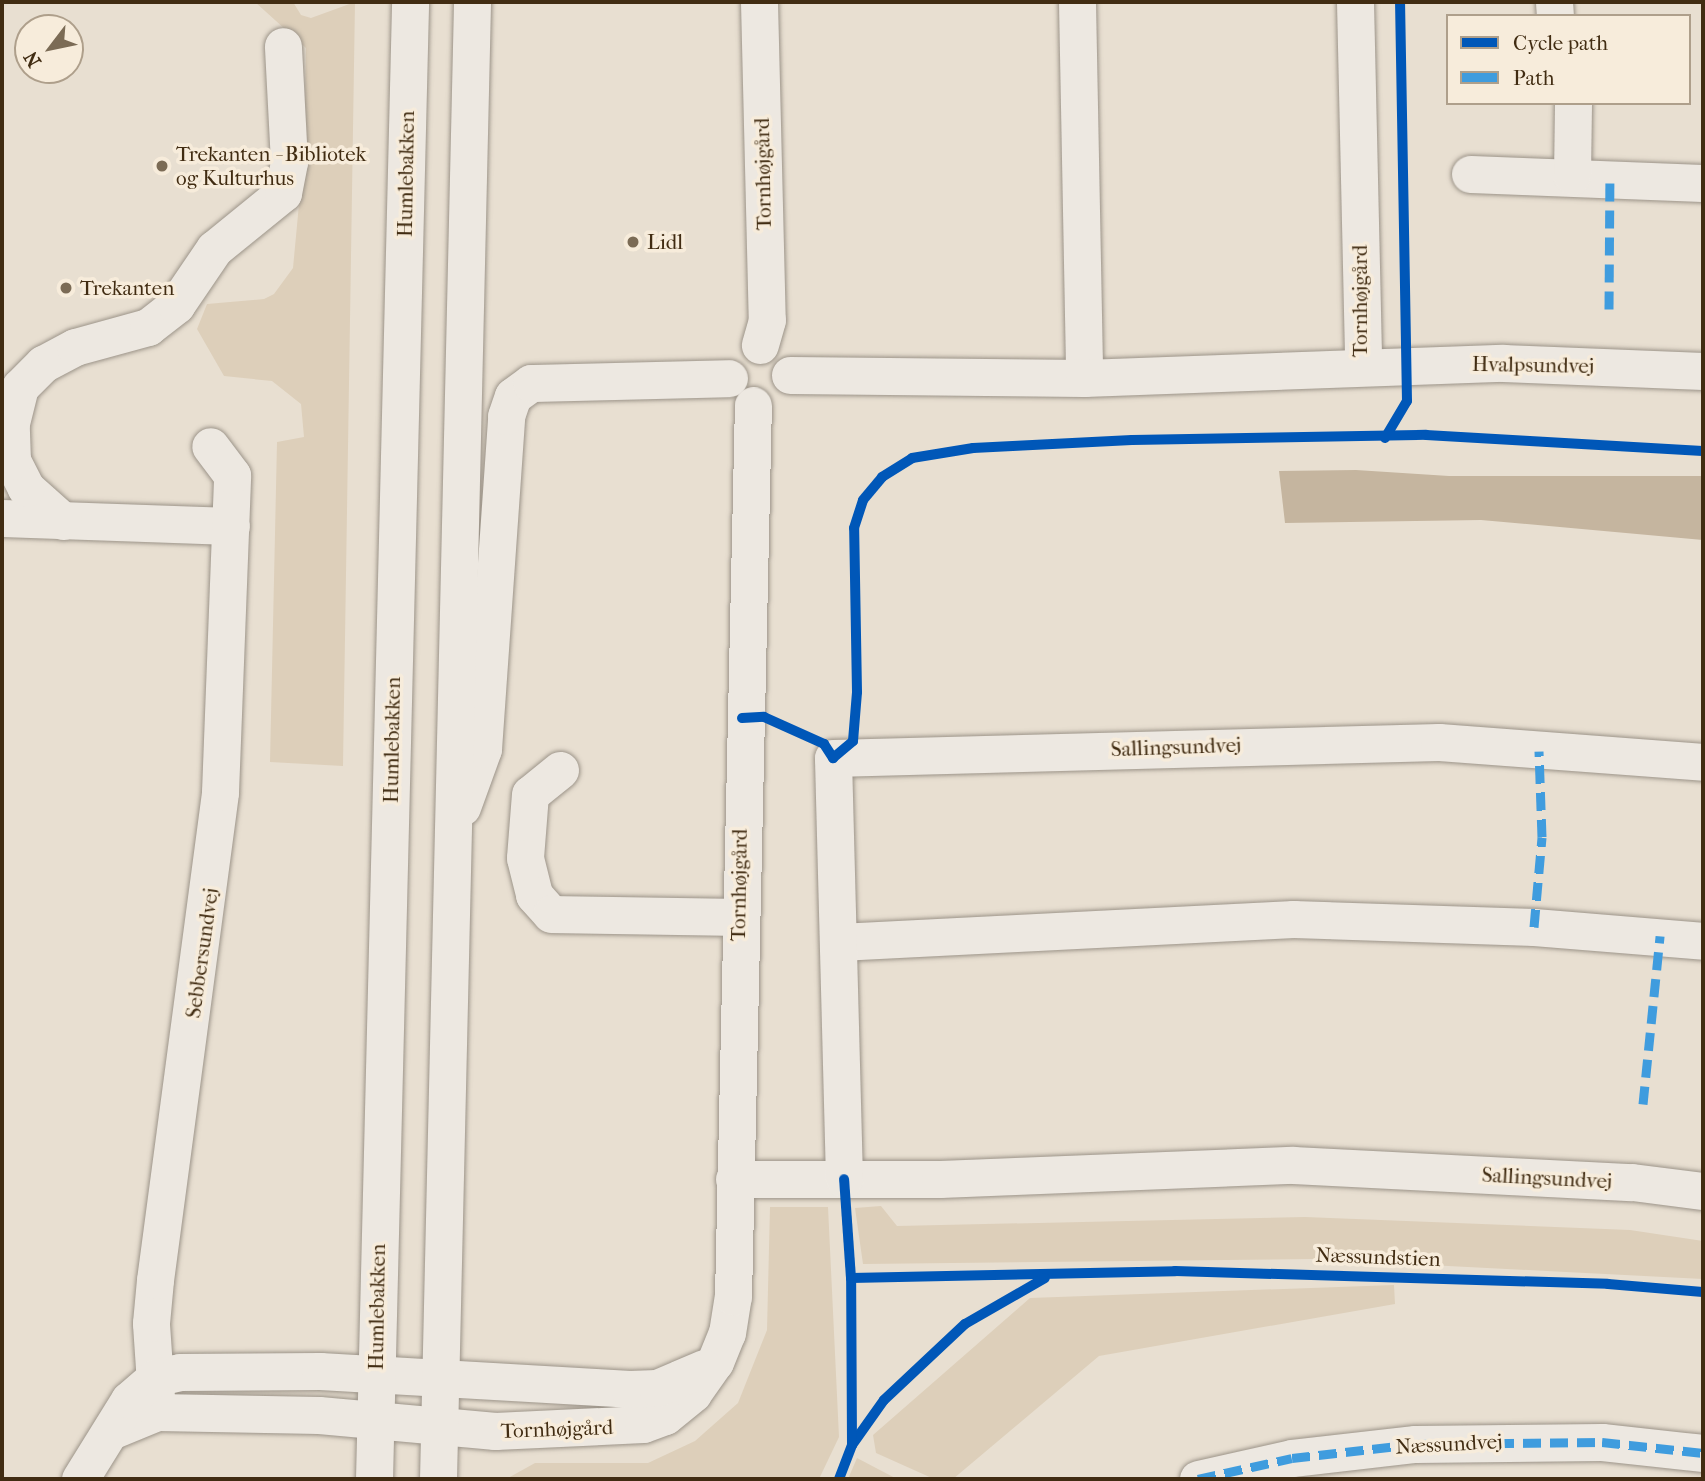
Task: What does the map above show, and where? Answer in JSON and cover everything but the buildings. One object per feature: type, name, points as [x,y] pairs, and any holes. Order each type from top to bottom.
[{"type":"street","name":"Humlebakken","points":[[374,1479],[410,2]]},
{"type":"street","points":[[438,1479],[472,2]]},
{"type":"street","name":"Tornhøjgård","points":[[759,2],[767,320],[760,345]]},
{"type":"street","points":[[1077,2],[1084,378]]},
{"type":"street","name":"Tornhøjgård","points":[[790,375],[1084,378],[1363,366],[1355,2]]},
{"type":"street","points":[[63,522],[26,488],[12,461],[11,423],[20,387],[43,364],[75,346],[148,327],[176,305],[214,249],[283,193],[289,162],[283,46]]},
{"type":"street","points":[[1572,176],[1573,105]]},
{"type":"street","points":[[1470,174],[1703,183]]},
{"type":"street","points":[[760,345],[781,354],[790,375],[788,386],[774,402],[753,405],[741,400],[729,378],[737,355],[760,345]]},
{"type":"street","name":"Hvalpsundvej","points":[[1363,366],[1503,363],[1703,371]]},
{"type":"street","points":[[451,838],[483,749],[506,416],[513,396],[531,383],[729,378]]},
{"type":"street","name":"Tornhøjgård","points":[[375,1420],[495,1431],[643,1424],[665,1416],[693,1393],[715,1362],[727,1333],[733,1297],[739,916],[753,405]]},
{"type":"street","name":"Sebbersundvej","points":[[155,1395],[151,1323],[155,1280],[218,819],[232,475],[210,446]]},
{"type":"street","points":[[2,518],[231,526]]},
{"type":"street","name":"Sallingsundvej","points":[[844,1179],[833,758],[1438,742],[1703,762]]},
{"type":"street","points":[[560,770],[530,794],[526,845],[534,895],[551,914],[739,916]]},
{"type":"street","points":[[839,942],[1293,919],[1534,927],[1703,941]]},
{"type":"street","name":"Sallingsundvej","points":[[734,1179],[844,1179],[1293,1166],[1632,1182],[1703,1191]]},
{"type":"street","name":"Tornhøjgård","points":[[376,1375],[629,1390],[683,1380],[715,1362]]},
{"type":"street","points":[[80,1479],[111,1431],[179,1372],[376,1375]]},
{"type":"street","points":[[155,1395],[375,1420]]},
{"type":"street","name":"Næssundvej","points":[[1198,1479],[1292,1458],[1415,1444],[1602,1442],[1703,1453]]},
{"type":"shaded area","points":[[255,2],[293,2],[301,15],[311,18],[355,2],[343,766],[270,762],[277,442],[304,437],[301,404],[272,381],[224,376],[197,329],[207,304],[264,299],[274,294],[293,268],[304,151],[306,48]]},
{"type":"shaded area","points":[[1356,470],[1449,476],[1703,476],[1703,540],[1481,520],[1285,523],[1279,471]]},
{"type":"shaded area","points":[[881,1206],[897,1226],[1305,1217],[1630,1230],[1703,1241],[1703,1279],[1312,1259],[863,1264],[855,1208]]},
{"type":"shaded area","points":[[770,1207],[828,1207],[839,1437],[819,1479],[506,1479],[535,1463],[648,1463],[695,1441],[738,1403],[767,1330]]},
{"type":"shaded area","points":[[1394,1285],[1395,1304],[1099,1356],[953,1479],[934,1479],[876,1453],[873,1435],[1030,1298]]},
{"type":"shaded area","points":[[857,1458],[897,1479],[848,1479]]},
{"type":"marked path","points":[[1609,309],[1610,178]]},
{"type":"marked path","points":[[1534,927],[1542,837],[1539,751]]},
{"type":"marked path","points":[[1643,1104],[1660,936]]},
{"type":"marked path","points":[[1198,1479],[1292,1458],[1415,1444],[1602,1442],[1703,1453]]},
{"type":"cycle path","points":[[1385,438],[1407,401],[1400,2]]},
{"type":"cycle path","points":[[742,718],[764,717],[824,744],[833,758],[853,741],[857,692],[854,528],[863,500],[882,477],[912,458],[973,448],[1132,440],[1426,435],[1703,451]]},
{"type":"cycle path","points":[[839,1479],[852,1445],[851,1278],[844,1179]]},
{"type":"cycle path","name":"Næssundstien","points":[[851,1278],[1175,1271],[1608,1284],[1703,1292]]},
{"type":"cycle path","points":[[852,1445],[884,1400],[965,1324],[1045,1278]]},
{"type":"place","name":"Trekanten - Bibliotek og Kulturhus","points":[[162,166]]},
{"type":"place","name":"Lidl","points":[[633,242]]},
{"type":"place","name":"Trekanten","points":[[66,288]]}]
